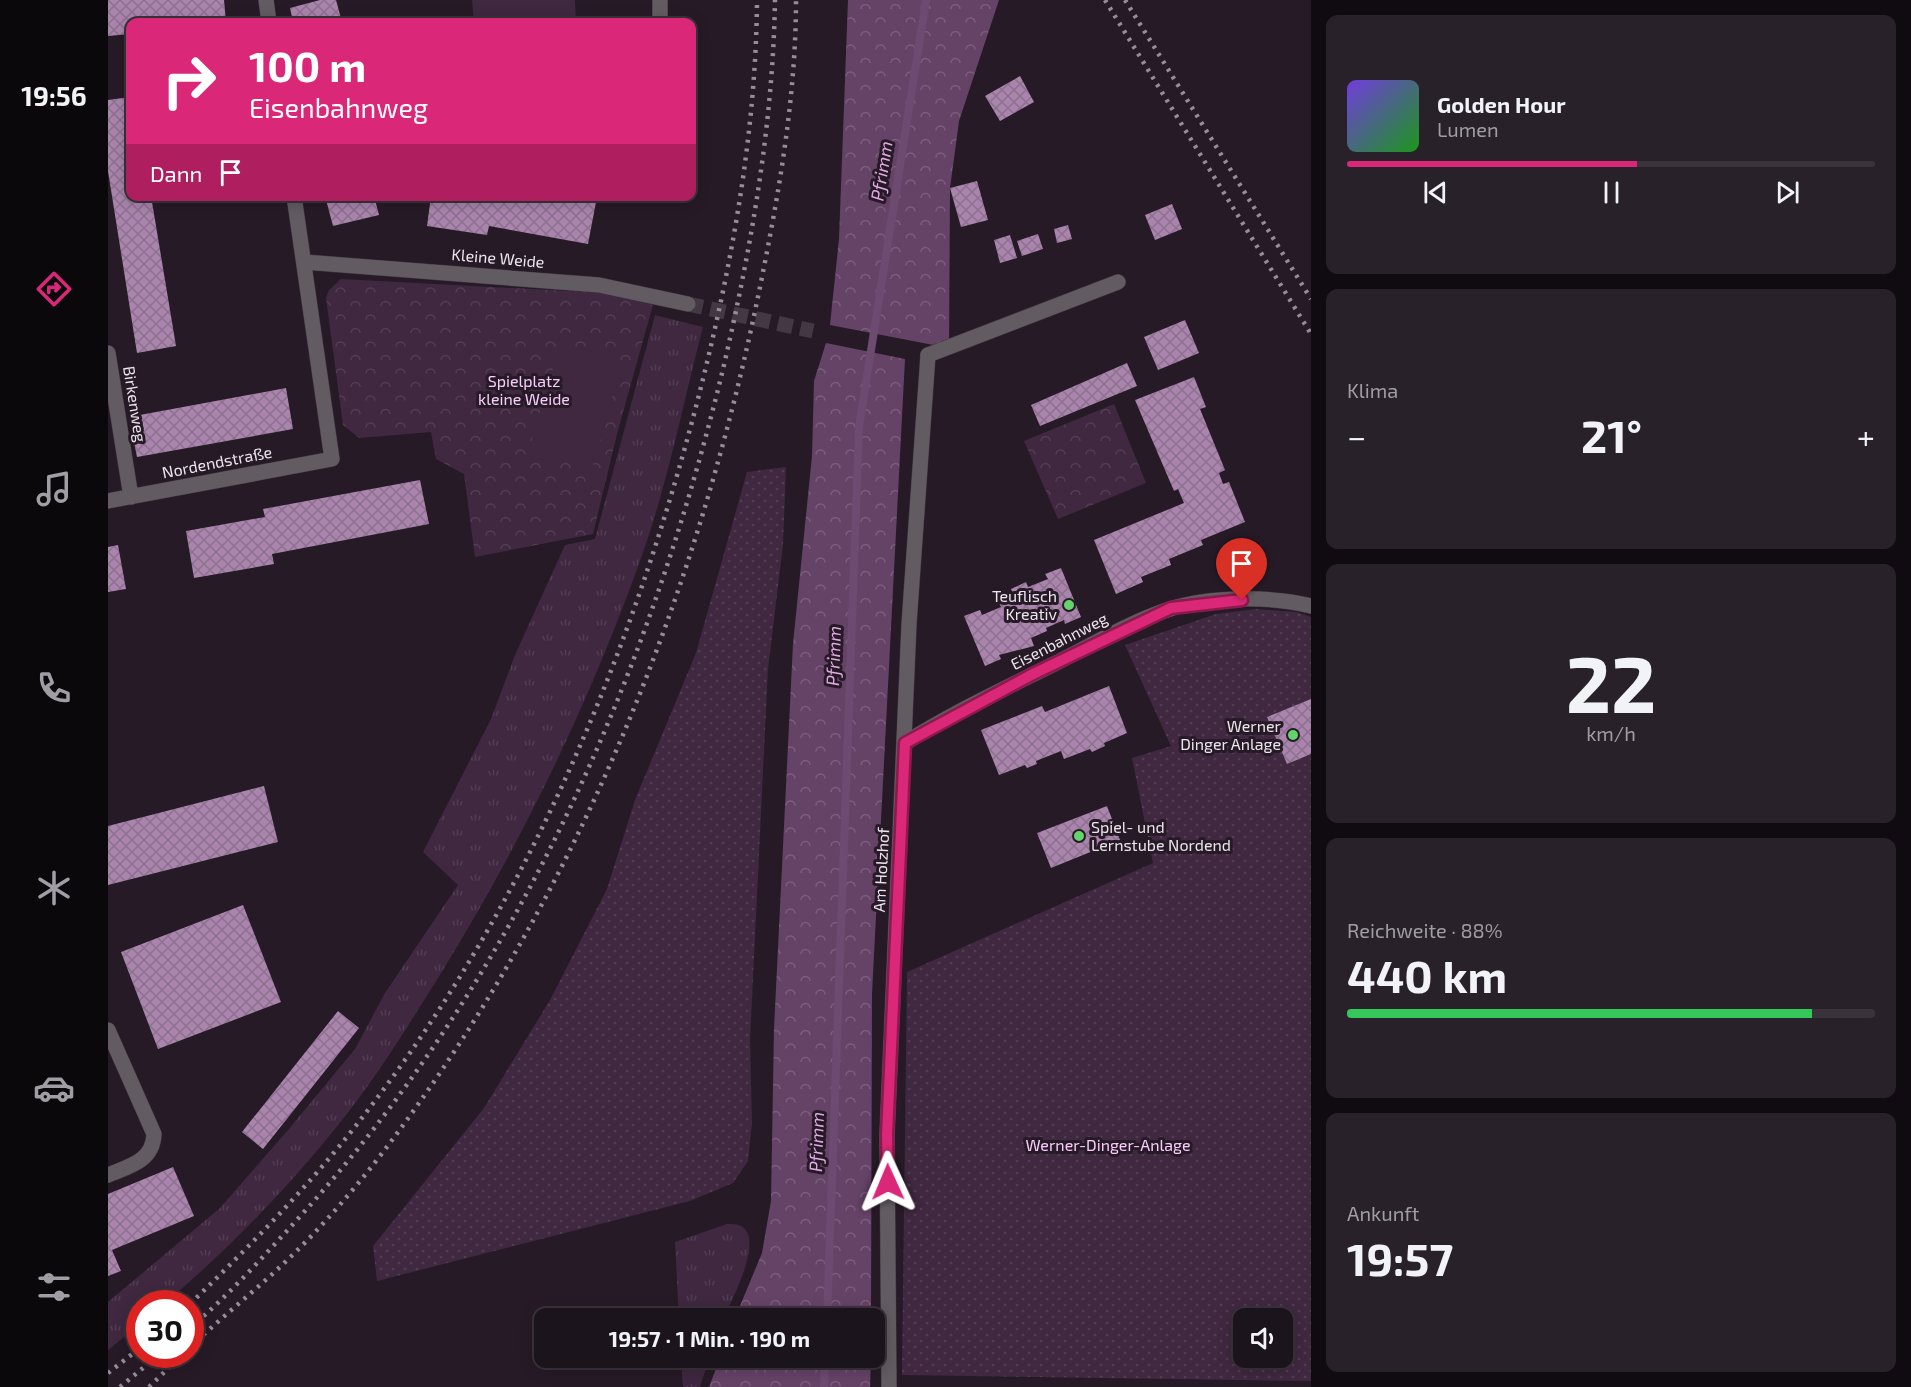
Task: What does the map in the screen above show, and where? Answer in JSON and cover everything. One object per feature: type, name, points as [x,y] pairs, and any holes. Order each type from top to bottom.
[{"type":"street","points":[[266,0],[268,18]]},
{"type":"street","points":[[660,0],[660,18]]},
{"type":"street","points":[[295,201],[304,262]]},
{"type":"street","name":"Kleine Weide","points":[[304,262],[349,263],[599,285],[688,304]]},
{"type":"street","name":"Nordendstraße","points":[[108,501],[333,459],[304,262]]},
{"type":"street","name":"Am Holzhof","points":[[889,1387],[887,1135],[909,624],[928,355],[1118,282]]},
{"type":"street","name":"Birkenweg","points":[[108,353],[131,497]]},
{"type":"street","name":"Eisenbahnweg","points":[[905,743],[1033,674],[1171,608],[1259,599],[1292,601],[1311,606]]},
{"type":"street","points":[[108,1030],[154,1134],[151,1151],[144,1159],[108,1175]]},
{"type":"green space","points":[[472,0],[575,0],[576,18],[474,18]]},
{"type":"green space","points":[[848,0],[999,0],[959,121],[950,188],[949,348],[830,325],[839,239]]},
{"type":"green space","name":"Spielplatz kleine Weide","points":[[341,279],[606,293],[653,305],[618,430],[593,534],[475,557],[464,474],[436,459],[431,432],[359,438],[343,425],[326,298],[329,290]]},
{"type":"green space","points":[[655,315],[703,327],[651,530],[621,613],[551,773],[525,826],[468,928],[359,1099],[304,1166],[214,1260],[180,1290],[126,1290],[126,1335],[108,1350],[108,1302],[220,1208],[288,1130],[355,1049],[385,993],[458,885],[423,852],[491,719],[515,655],[565,545],[595,539]]},
{"type":"green space","points":[[561,343],[622,361],[592,468],[528,452]]},
{"type":"green space","points":[[826,343],[905,359],[872,993],[871,1308],[739,1308],[762,1253],[771,1201],[774,1029],[793,644],[812,456],[814,381]]},
{"type":"green space","points":[[1114,404],[1146,483],[1058,519],[1024,441]]},
{"type":"green space","points":[[786,467],[783,545],[768,669],[750,1040],[752,1123],[748,1161],[733,1183],[690,1201],[377,1281],[373,1246],[484,1108],[550,1000],[607,889],[635,800],[696,653],[747,472]]},
{"type":"green space","name":"Werner-Dinger-Anlage","points":[[1256,609],[1296,612],[1311,617],[1311,1381],[902,1375],[907,972],[1153,863],[1132,758],[1171,746],[1125,645],[1216,614]]},
{"type":"green space","points":[[727,1224],[741,1226],[747,1233],[748,1256],[728,1308],[678,1308],[675,1242]]},
{"type":"green space","points":[[682,1368],[706,1368],[700,1387],[683,1387]]},
{"type":"green space","points":[[716,1368],[871,1368],[870,1387],[709,1387]]},
{"type":"building","points":[[108,0],[224,0],[226,18],[126,18],[126,34],[108,36]]},
{"type":"building","points":[[320,0],[336,0],[341,18],[292,18],[290,8]]},
{"type":"building","points":[[1020,76],[1034,102],[1000,121],[985,96]]},
{"type":"building","points":[[126,98],[126,201],[152,201],[176,346],[137,353],[108,171],[108,100]]},
{"type":"building","points":[[977,181],[988,220],[961,227],[950,188]]},
{"type":"building","points":[[326,201],[375,201],[379,215],[333,226]]},
{"type":"building","points":[[430,201],[596,202],[588,244],[489,226],[487,235],[427,226]]},
{"type":"building","points":[[1172,204],[1182,229],[1155,240],[1145,215]]},
{"type":"building","points":[[1068,225],[1072,239],[1057,243],[1054,229]]},
{"type":"building","points":[[1038,234],[1043,249],[1022,256],[1017,241]]},
{"type":"building","points":[[1010,235],[1017,258],[1000,263],[994,240]]},
{"type":"building","points":[[1185,320],[1199,353],[1158,370],[1144,337]]},
{"type":"building","points":[[1127,363],[1137,386],[1040,426],[1031,405]]},
{"type":"building","points":[[1194,377],[1206,407],[1200,409],[1225,470],[1219,473],[1223,484],[1229,482],[1245,522],[1201,540],[1203,545],[1169,559],[1171,565],[1141,577],[1143,582],[1116,594],[1094,540],[1184,503],[1178,489],[1174,491],[1135,400]]},
{"type":"building","points":[[286,388],[293,429],[137,457],[129,417]]},
{"type":"building","points":[[420,480],[429,524],[272,554],[274,564],[194,578],[186,531],[265,517],[263,509]]},
{"type":"building","points":[[118,545],[126,589],[108,592],[108,547]]},
{"type":"building","points":[[1061,568],[1081,617],[1065,624],[1064,620],[1046,628],[1047,631],[1031,638],[1034,646],[999,655],[1001,659],[985,666],[964,616],[980,610],[982,615],[1001,607],[999,603],[1014,596],[1011,589],[1026,582],[1028,587],[1048,579],[1045,574]]},
{"type":"building","points":[[1109,686],[1127,733],[1104,743],[1105,746],[1092,752],[1090,749],[1064,759],[1061,751],[1036,761],[1037,764],[1027,768],[1025,765],[999,775],[981,730],[1042,706],[1045,712]]},
{"type":"building","name":"Werner Dinger Anlage","points":[[1311,699],[1311,754],[1287,764],[1267,717]]},
{"type":"building","points":[[264,786],[278,842],[108,885],[108,826]]},
{"type":"building","name":"Spiel- und Lernstube Nordend","points":[[1107,806],[1120,840],[1051,868],[1037,833]]},
{"type":"building","points":[[243,905],[281,1002],[158,1049],[121,952]]},
{"type":"building","points":[[338,1011],[359,1028],[263,1149],[242,1132]]},
{"type":"building","points":[[173,1167],[194,1216],[112,1250],[121,1271],[108,1276],[108,1194]]},
{"type":"waterway","name":"Pfrimm","points":[[827,1308],[859,427],[926,0]]},
{"type":"waterway","name":"Pfrimm","points":[[824,1387],[825,1368]]},
{"type":"tunnel","points":[[688,304],[813,331]]},
{"type":"railway","points":[[204,1290],[260,1234],[327,1161],[368,1110],[427,1028],[480,943],[529,855],[572,764],[611,671],[645,576],[676,480],[702,383],[724,289],[741,193],[752,97],[757,0]]},
{"type":"railway","points":[[204,1316],[295,1222],[373,1130],[443,1032],[506,930],[563,823],[612,713],[655,600],[692,485],[723,369],[743,278],[759,186],[770,93],[775,0]]},
{"type":"railway","points":[[204,1335],[281,1266],[313,1234],[359,1182],[401,1128],[466,1033],[526,934],[579,832],[626,727],[668,620],[704,510],[735,399],[760,287],[780,180],[790,108],[796,0]]},
{"type":"railway","points":[[1105,0],[1311,334]]},
{"type":"railway","points":[[1125,0],[1311,299]]},
{"type":"railway","points":[[108,1373],[126,1359]]},
{"type":"railway","points":[[120,1387],[143,1368]]},
{"type":"railway","points":[[149,1387],[169,1368]]},
{"type":"place","name":"Teuflisch Kreativ","points":[[1069,605]]},
{"type":"place","name":"Werner Dinger Anlage","points":[[1293,735]]},
{"type":"place","name":"Spiel- und Lernstube Nordend","points":[[1079,836]]},
{"type":"route","points":[[888,1182],[887,1135],[905,743],[925,730],[1033,674],[1110,635],[1171,608],[1242,600]]}]
